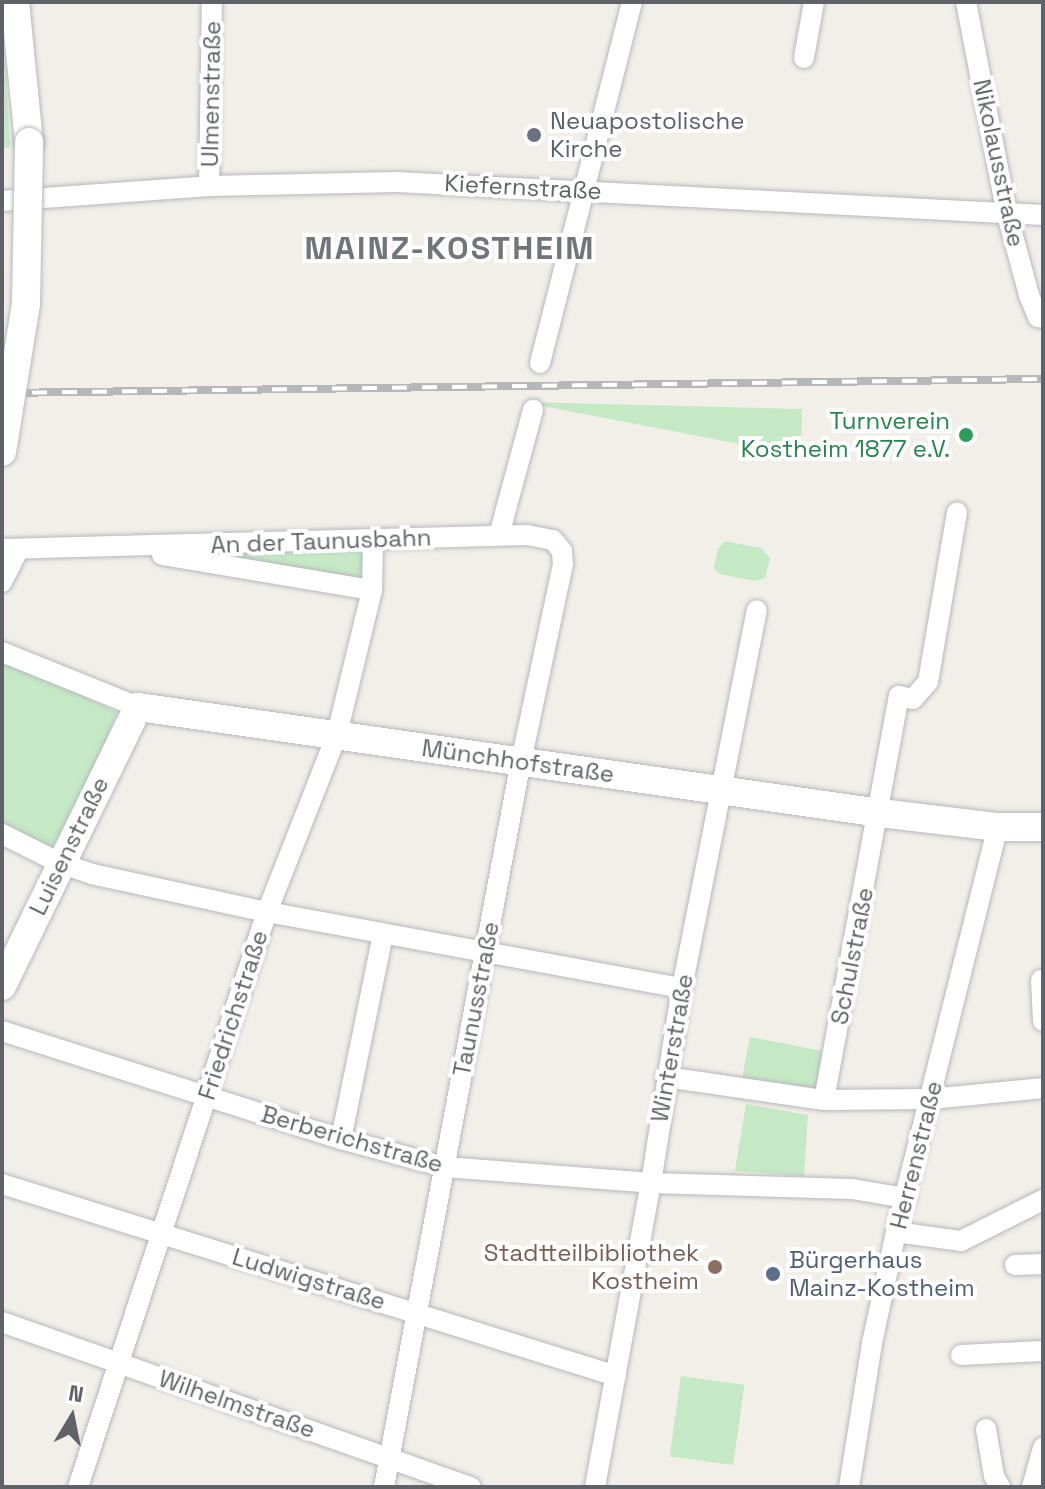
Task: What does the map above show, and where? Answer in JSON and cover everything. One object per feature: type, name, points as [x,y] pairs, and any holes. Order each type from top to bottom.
[{"type":"street","points":[[2,452],[26,303],[29,142],[15,2]]},
{"type":"street","name":"Ulmenstraße","points":[[209,186],[212,2]]},
{"type":"street","points":[[540,363],[632,2]]},
{"type":"street","points":[[804,58],[814,2]]},
{"type":"street","name":"Nikolausstraße","points":[[966,2],[1007,214],[1029,295],[1038,317],[1043,318]]},
{"type":"street","name":"Kiefernstraße","points":[[2,201],[209,186],[397,182],[1043,215]]},
{"type":"street","points":[[499,535],[533,410]]},
{"type":"street","name":"Schulstraße","points":[[824,1100],[880,813],[899,696],[913,699],[928,682],[957,512]]},
{"type":"street","name":"An der Taunusbahn","points":[[10,549],[527,535]]},
{"type":"street","name":"Taunusstraße","points":[[384,1487],[521,761],[563,564],[562,551],[553,540],[527,535]]},
{"type":"street","name":"Friedrichstraße","points":[[78,1487],[267,912],[337,734],[372,590],[373,541]]},
{"type":"street","name":"An der Taunusbahn","points":[[114,547],[372,590]]},
{"type":"street","points":[[2,582],[10,549]]},
{"type":"street","name":"Winterstraße","points":[[595,1487],[651,1183],[682,988],[757,610]]},
{"type":"street","name":"Münchhofstraße","points":[[2,652],[138,707],[880,813],[998,827],[1043,827]]},
{"type":"street","name":"Luisenstraße","points":[[2,986],[138,707]]},
{"type":"street","name":"Herrenstraße","points":[[849,1487],[872,1343],[896,1232],[998,827]]},
{"type":"street","points":[[2,834],[60,863],[92,874],[267,912],[682,988]]},
{"type":"street","points":[[342,1134],[383,934]]},
{"type":"street","points":[[1041,980],[1043,1021]]},
{"type":"street","name":"Berberichstraße","points":[[2,1031],[206,1097],[342,1134],[445,1167],[651,1183],[852,1189],[906,1198]]},
{"type":"street","points":[[666,1077],[824,1100],[931,1099],[1043,1088]]},
{"type":"street","name":"Ludwigstraße","points":[[2,1184],[616,1376]]},
{"type":"street","points":[[896,1232],[961,1241],[1043,1200]]},
{"type":"street","points":[[1015,1265],[1043,1264]]},
{"type":"street","name":"Wilhelmstraße","points":[[2,1322],[471,1487]]},
{"type":"street","points":[[961,1355],[1043,1351]]},
{"type":"street","points":[[986,1429],[991,1467],[1000,1487]]},
{"type":"street","points":[[1032,1487],[1043,1448]]},
{"type":"green space","points":[[2,19],[10,143],[9,148],[2,148]]},
{"type":"green space","points":[[522,402],[802,409],[801,456]]},
{"type":"green space","points":[[373,541],[372,590],[114,547]]},
{"type":"green space","points":[[725,541],[761,548],[770,558],[765,578],[755,581],[719,574],[714,568],[718,549]]},
{"type":"green space","points":[[2,657],[117,712],[69,836],[57,846],[48,847],[2,824]]},
{"type":"green space","points":[[750,1037],[824,1051],[815,1094],[742,1079]]},
{"type":"green space","points":[[746,1104],[808,1115],[804,1176],[735,1171]]},
{"type":"green space","points":[[681,1376],[744,1385],[733,1465],[670,1456]]},
{"type":"railway","points":[[2,393],[1043,379]]},
{"type":"place","name":"Neuapostolische Kirche","points":[[534,135]]},
{"type":"place","name":"Turnverein Kostheim 1877 e.V.","points":[[966,435]]},
{"type":"place","name":"Stadtteilbibliothek Kostheim","points":[[715,1267]]},
{"type":"place","name":"Bürgerhaus Mainz-Kostheim","points":[[773,1274]]},
{"type":"district","name":"MAINZ-KOSTHEIM","points":[[450,248]]}]
